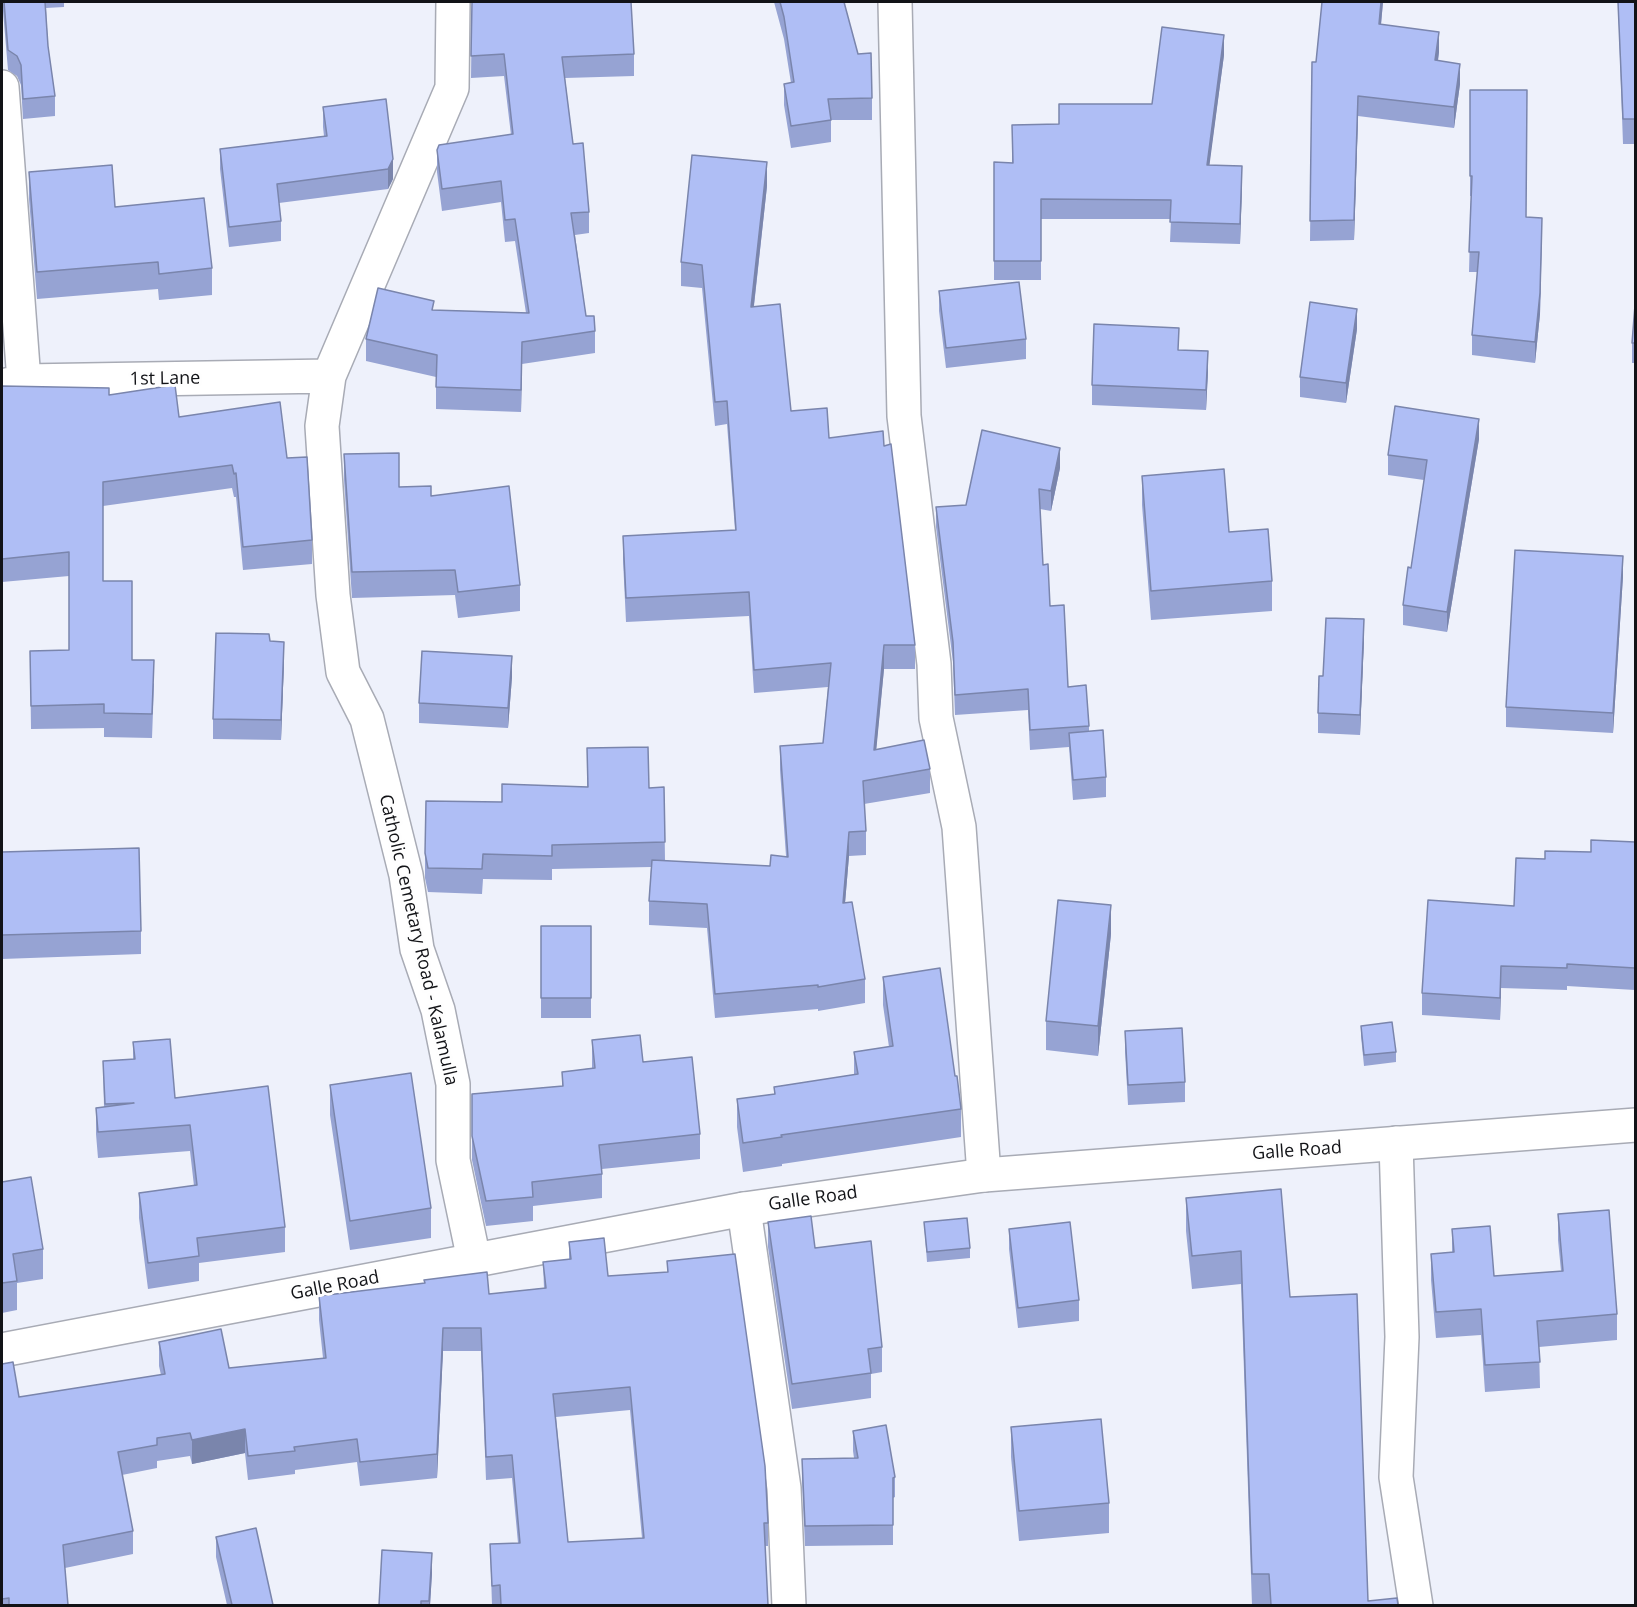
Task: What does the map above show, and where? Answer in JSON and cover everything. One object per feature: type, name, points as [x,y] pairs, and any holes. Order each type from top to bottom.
[{"type":"main road","name":"Catholic Cemetary Road - Kalamulla","points":[[453,2],[452,88],[329,376],[322,426],[333,595],[343,672],[367,719],[406,875],[417,950],[438,1010],[453,1084],[453,1160],[474,1260]]},
{"type":"main road","points":[[895,2],[904,416],[932,653],[936,718],[958,827],[984,1175]]},
{"type":"main road","points":[[2,87],[13,383]]},
{"type":"main road","name":"1st Lane","points":[[13,383],[329,376]]},
{"type":"main road","name":"Galle Road","points":[[2,1350],[744,1209],[984,1175],[1635,1125]]},
{"type":"main road","points":[[1396,1143],[1402,1337],[1396,1477],[1416,1605]]},
{"type":"main road","points":[[744,1209],[784,1488],[789,1605]]},
{"type":"building","points":[[4,2],[45,2],[55,96],[23,99],[21,65],[17,56],[8,50]]},
{"type":"building","points":[[472,2],[631,2],[634,54],[562,57],[573,144],[583,143],[589,212],[571,213],[586,316],[594,316],[595,331],[522,342],[521,390],[436,387],[437,355],[366,339],[378,288],[434,301],[432,310],[529,313],[515,219],[505,220],[501,181],[442,189],[437,150],[439,145],[513,134],[504,54],[471,56]]},
{"type":"building","points":[[780,2],[844,2],[858,54],[871,53],[872,98],[828,99],[831,120],[791,126],[784,84],[794,82]]},
{"type":"building","points":[[1322,2],[1381,2],[1379,24],[1439,32],[1435,60],[1460,64],[1454,107],[1358,96],[1354,220],[1310,221],[1312,62],[1316,62]]},
{"type":"building","points":[[1618,2],[1635,2],[1635,119],[1623,119]]},
{"type":"building","points":[[1162,27],[1224,35],[1207,165],[1242,166],[1240,224],[1170,222],[1171,200],[1041,199],[1041,261],[994,261],[994,162],[1013,163],[1012,125],[1059,124],[1059,104],[1152,104]]},
{"type":"building","points":[[1470,90],[1527,90],[1526,217],[1542,218],[1540,293],[1535,342],[1472,335],[1479,252],[1469,252],[1472,176],[1470,176]]},
{"type":"building","points":[[386,99],[393,159],[388,169],[277,184],[281,221],[229,227],[220,149],[327,136],[323,107]]},
{"type":"building","points":[[692,155],[767,162],[751,307],[780,304],[791,411],[827,408],[829,438],[883,431],[884,446],[891,444],[915,645],[884,645],[874,750],[924,740],[930,769],[863,781],[866,831],[849,832],[843,903],[852,902],[865,979],[818,987],[818,985],[715,994],[707,904],[649,901],[652,860],[770,866],[771,855],[788,857],[780,746],[823,743],[831,663],[754,670],[749,592],[626,598],[623,536],[736,530],[727,401],[715,402],[702,265],[681,262]]},
{"type":"building","points":[[112,165],[115,207],[204,198],[212,268],[159,274],[158,262],[37,272],[29,172]]},
{"type":"building","points":[[1019,282],[1026,339],[946,348],[939,291]]},
{"type":"building","points":[[1310,302],[1357,309],[1346,383],[1300,377]]},
{"type":"building","points":[[1635,305],[1635,343],[1632,343]]},
{"type":"building","points":[[1094,324],[1179,328],[1178,350],[1208,351],[1206,390],[1092,385]]},
{"type":"building","points":[[175,385],[179,417],[280,402],[287,458],[307,457],[312,540],[243,547],[236,473],[234,474],[232,465],[103,482],[103,581],[132,581],[132,660],[154,660],[152,714],[104,713],[104,704],[31,706],[30,651],[69,650],[69,552],[2,559],[2,386],[109,388],[109,395]]},
{"type":"building","points":[[1395,406],[1479,419],[1447,612],[1403,605],[1408,567],[1411,568],[1427,460],[1388,455]]},
{"type":"building","points":[[982,430],[1060,448],[1051,491],[1039,489],[1043,565],[1048,564],[1050,606],[1064,605],[1068,687],[1086,685],[1089,726],[1030,730],[1028,689],[955,695],[953,642],[936,507],[966,505]]},
{"type":"building","points":[[399,453],[399,487],[431,486],[431,496],[509,486],[520,585],[458,592],[455,570],[352,572],[344,454]]},
{"type":"building","points":[[1224,469],[1229,532],[1268,529],[1272,581],[1151,591],[1142,476]]},
{"type":"building","points":[[1515,550],[1623,556],[1613,713],[1506,707]]},
{"type":"building","points":[[1326,618],[1364,619],[1360,715],[1318,713],[1319,676],[1323,676]]},
{"type":"building","points":[[216,633],[269,634],[270,641],[284,642],[281,720],[213,719]]},
{"type":"building","points":[[422,651],[512,656],[508,708],[419,703]]},
{"type":"building","points":[[1103,730],[1106,777],[1073,780],[1069,733]]},
{"type":"building","points":[[648,747],[649,788],[664,787],[665,842],[552,845],[552,856],[483,854],[482,869],[428,868],[425,853],[426,801],[502,802],[502,784],[588,787],[587,748]]},
{"type":"building","points":[[1591,840],[1635,842],[1635,968],[1567,964],[1567,968],[1501,966],[1500,998],[1422,993],[1428,900],[1514,906],[1516,858],[1545,859],[1545,851],[1591,852]]},
{"type":"building","points":[[139,848],[141,931],[2,935],[2,852]]},
{"type":"building","points":[[1058,900],[1111,905],[1098,1026],[1046,1021]]},
{"type":"building","points":[[541,926],[591,926],[591,998],[541,998]]},
{"type":"building","points":[[940,968],[961,1109],[781,1135],[782,1137],[743,1143],[737,1099],[775,1094],[774,1087],[858,1074],[854,1052],[893,1046],[883,977]]},
{"type":"building","points":[[1392,1022],[1396,1052],[1364,1055],[1361,1026]]},
{"type":"building","points":[[1182,1028],[1185,1082],[1128,1085],[1125,1031]]},
{"type":"building","points":[[640,1035],[643,1062],[692,1057],[700,1134],[599,1145],[602,1174],[532,1182],[533,1197],[486,1201],[472,1136],[472,1094],[563,1086],[562,1072],[595,1068],[592,1040]]},
{"type":"building","points":[[170,1039],[175,1098],[268,1086],[285,1227],[197,1238],[199,1256],[148,1263],[139,1193],[197,1185],[190,1125],[98,1132],[96,1108],[134,1103],[105,1104],[103,1061],[135,1059],[133,1042]]},
{"type":"building","points":[[411,1073],[431,1208],[350,1221],[330,1085]]},
{"type":"building","points":[[31,1177],[43,1249],[13,1254],[17,1281],[2,1283],[2,1182]]},
{"type":"building","points":[[1281,1189],[1290,1297],[1357,1294],[1368,1601],[1397,1598],[1398,1605],[1271,1605],[1269,1574],[1252,1574],[1241,1251],[1192,1256],[1186,1198]]},
{"type":"building","points":[[1609,1210],[1617,1314],[1537,1321],[1540,1362],[1485,1365],[1481,1309],[1436,1312],[1431,1254],[1454,1252],[1452,1229],[1490,1226],[1494,1276],[1563,1271],[1558,1214]]},
{"type":"building","points":[[811,1216],[815,1248],[871,1241],[882,1347],[868,1349],[871,1373],[792,1384],[768,1222]]},
{"type":"building","points":[[967,1218],[970,1248],[927,1252],[924,1222]]},
{"type":"building","points":[[1070,1222],[1079,1300],[1018,1308],[1009,1229]]},
{"type":"building","points":[[604,1238],[608,1276],[668,1272],[667,1261],[735,1254],[765,1466],[768,1523],[764,1523],[768,1605],[501,1605],[500,1585],[492,1586],[490,1544],[520,1543],[512,1455],[486,1457],[481,1328],[443,1328],[437,1454],[360,1462],[357,1439],[294,1447],[295,1451],[248,1456],[245,1429],[192,1440],[190,1433],[157,1438],[157,1445],[118,1452],[133,1531],[63,1545],[68,1605],[9,1605],[9,1598],[2,1599],[2,1364],[13,1362],[19,1397],[165,1374],[159,1342],[221,1329],[229,1368],[326,1358],[319,1296],[425,1283],[424,1280],[487,1272],[489,1294],[546,1288],[543,1262],[571,1259],[569,1242]],"holes":[[[630,1387],[644,1538],[568,1542],[553,1394]]]},
{"type":"building","points":[[1101,1419],[1109,1503],[1019,1511],[1011,1427]]},
{"type":"building","points":[[886,1425],[895,1477],[893,1478],[893,1525],[805,1526],[802,1459],[858,1458],[853,1431]]},
{"type":"building","points":[[256,1528],[273,1605],[232,1605],[216,1537]]},
{"type":"building","points":[[382,1550],[432,1553],[429,1601],[421,1601],[421,1605],[379,1605]]}]
